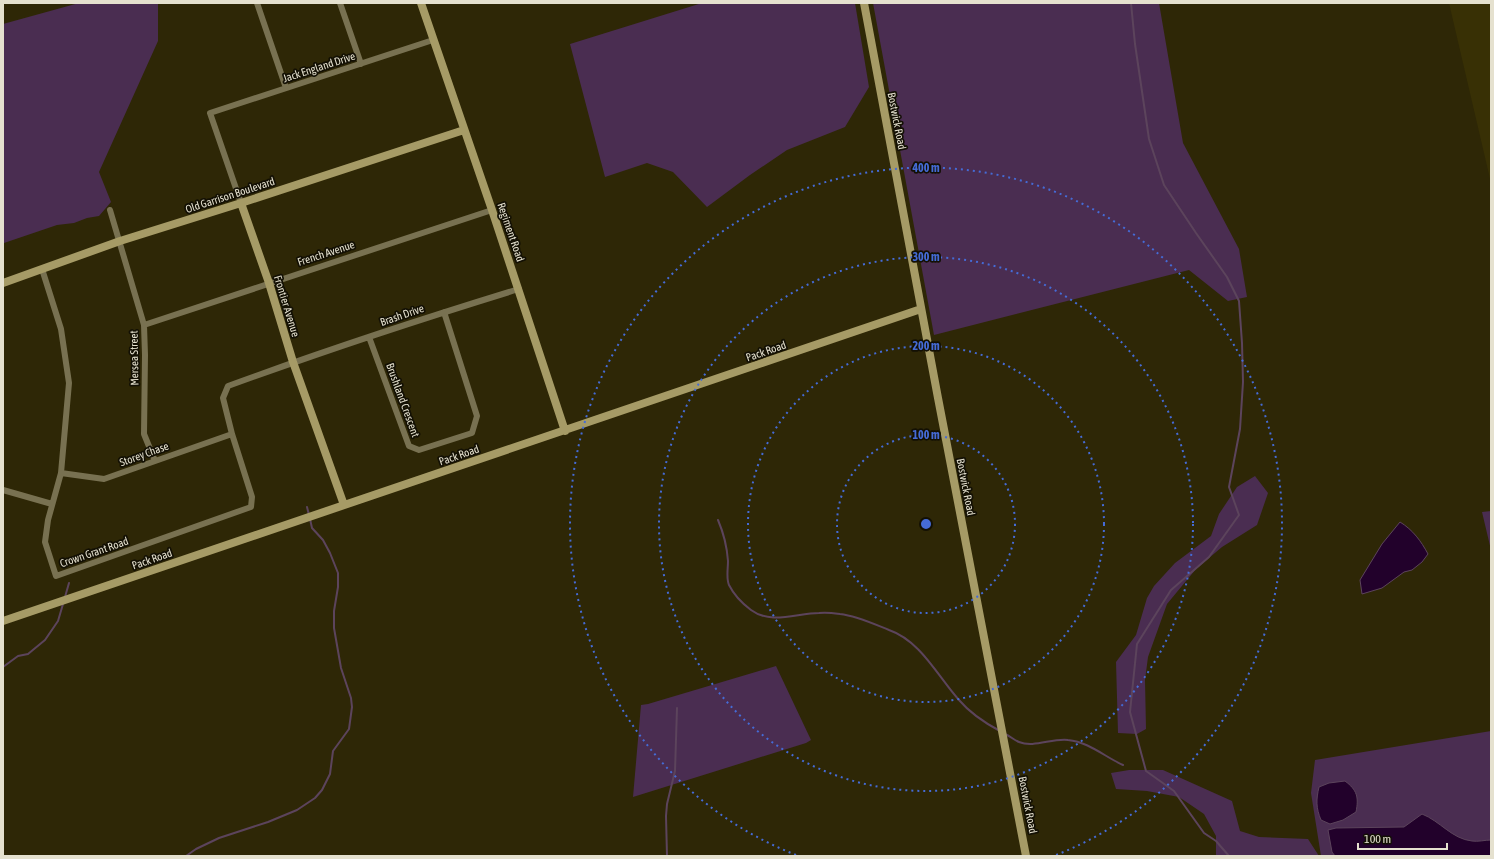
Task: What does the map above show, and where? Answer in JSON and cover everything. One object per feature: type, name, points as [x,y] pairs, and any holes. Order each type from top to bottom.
[{"type":"street","points":[[258,3],[286,88]]},
{"type":"street","points":[[340,3],[361,64]]},
{"type":"street","name":"Regiment Road","points":[[420,3],[492,210],[566,431]]},
{"type":"street","name":"Bostwick Road","points":[[864,3],[1026,856]]},
{"type":"street","name":"Jack England Drive","points":[[210,113],[433,40]]},
{"type":"street","name":"Frontier Avenue","points":[[210,113],[269,283],[293,362],[344,505]]},
{"type":"street","name":"Old Garrison Boulevard","points":[[3,284],[120,241],[464,130]]},
{"type":"street","name":"Mersea Street","points":[[110,210],[144,325],[144,434],[155,461]]},
{"type":"street","name":"French Avenue","points":[[144,325],[492,210]]},
{"type":"street","name":"Crown Grant Road","points":[[42,269],[61,329],[69,383],[61,473],[48,520],[45,542],[56,576],[251,507],[252,497],[232,434],[223,398],[228,386],[293,362]]},
{"type":"street","name":"Brash Drive","points":[[293,362],[518,289]]},
{"type":"street","name":"Pack Road","points":[[3,621],[566,431],[921,309]]},
{"type":"street","name":"Brushland Crescent","points":[[369,337],[409,446],[419,450],[472,433],[477,416],[444,312]]},
{"type":"street","name":"Storey Chase","points":[[61,473],[104,479],[232,434]]},
{"type":"street","points":[[3,490],[52,504]]},
{"type":"shaded area","points":[[79,3],[158,3],[158,41],[99,172],[111,202],[99,216],[87,218],[74,223],[57,225],[4,243],[3,24]]},
{"type":"shaded area","points":[[702,3],[855,3],[869,87],[845,127],[787,150],[707,207],[673,172],[647,163],[605,177],[570,44]]},
{"type":"shaded area","points":[[873,3],[1159,3],[1183,143],[1239,249],[1247,297],[1228,301],[1189,270],[934,335]]},
{"type":"shaded area","points":[[1449,3],[1491,3],[1491,183]]},
{"type":"shaded area","points":[[1255,476],[1268,493],[1257,525],[1222,547],[1196,569],[1167,604],[1148,657],[1145,680],[1146,729],[1137,734],[1118,733],[1116,662],[1136,635],[1147,598],[1154,586],[1175,563],[1211,536],[1219,514],[1237,487]]},
{"type":"shaded area","points":[[1491,511],[1491,550],[1482,512]]},
{"type":"shaded area","points":[[1400,522],[1416,536],[1428,554],[1422,562],[1412,570],[1404,572],[1382,588],[1362,594],[1360,580],[1382,544]]},
{"type":"shaded area","points":[[776,666],[811,740],[806,743],[633,797],[641,705]]},
{"type":"shaded area","points":[[1491,731],[1491,856],[1321,856],[1311,793],[1315,760]]},
{"type":"shaded area","points":[[1129,770],[1163,770],[1232,801],[1240,831],[1259,837],[1308,839],[1319,856],[1216,856],[1216,836],[1204,814],[1179,797],[1147,791],[1116,789],[1111,773]]},
{"type":"shaded area","points":[[1345,781],[1355,791],[1357,798],[1356,812],[1343,820],[1330,824],[1321,820],[1317,804],[1319,787],[1329,783]]},
{"type":"shaded area","points":[[1422,814],[1465,840],[1491,840],[1491,856],[1335,856],[1332,852],[1328,830],[1336,828],[1404,827]]},
{"type":"waterway","points":[[1131,3],[1135,44],[1149,139],[1164,185],[1227,277],[1239,301],[1243,382],[1240,429],[1229,487],[1239,515],[1209,557],[1171,590],[1137,644],[1130,712],[1146,771],[1174,791],[1204,833],[1216,841],[1229,856]]},
{"type":"waterway","points":[[307,507],[309,515]]},
{"type":"waterway","points":[[186,856],[196,849],[219,838],[268,822],[297,810],[315,798],[322,790],[330,774],[333,751],[349,729],[352,707],[351,698],[341,668],[334,628],[334,611],[338,587],[338,573],[323,540],[312,528],[310,519]]},
{"type":"waterway","points":[[718,520],[724,535],[727,551],[727,576],[729,585],[739,599],[751,610],[767,617],[776,618],[811,613],[832,613],[853,616],[900,635],[920,651],[951,691],[968,709],[983,721],[1000,731]]},
{"type":"waterway","points":[[65,597],[69,583]]},
{"type":"waterway","points":[[3,667],[18,656],[28,654],[45,640],[58,621],[63,604]]},
{"type":"waterway","points":[[667,856],[666,816],[667,804],[675,771],[677,708]]},
{"type":"waterway","points":[[1005,734],[1025,744],[1056,740],[1076,741],[1123,765]]}]
